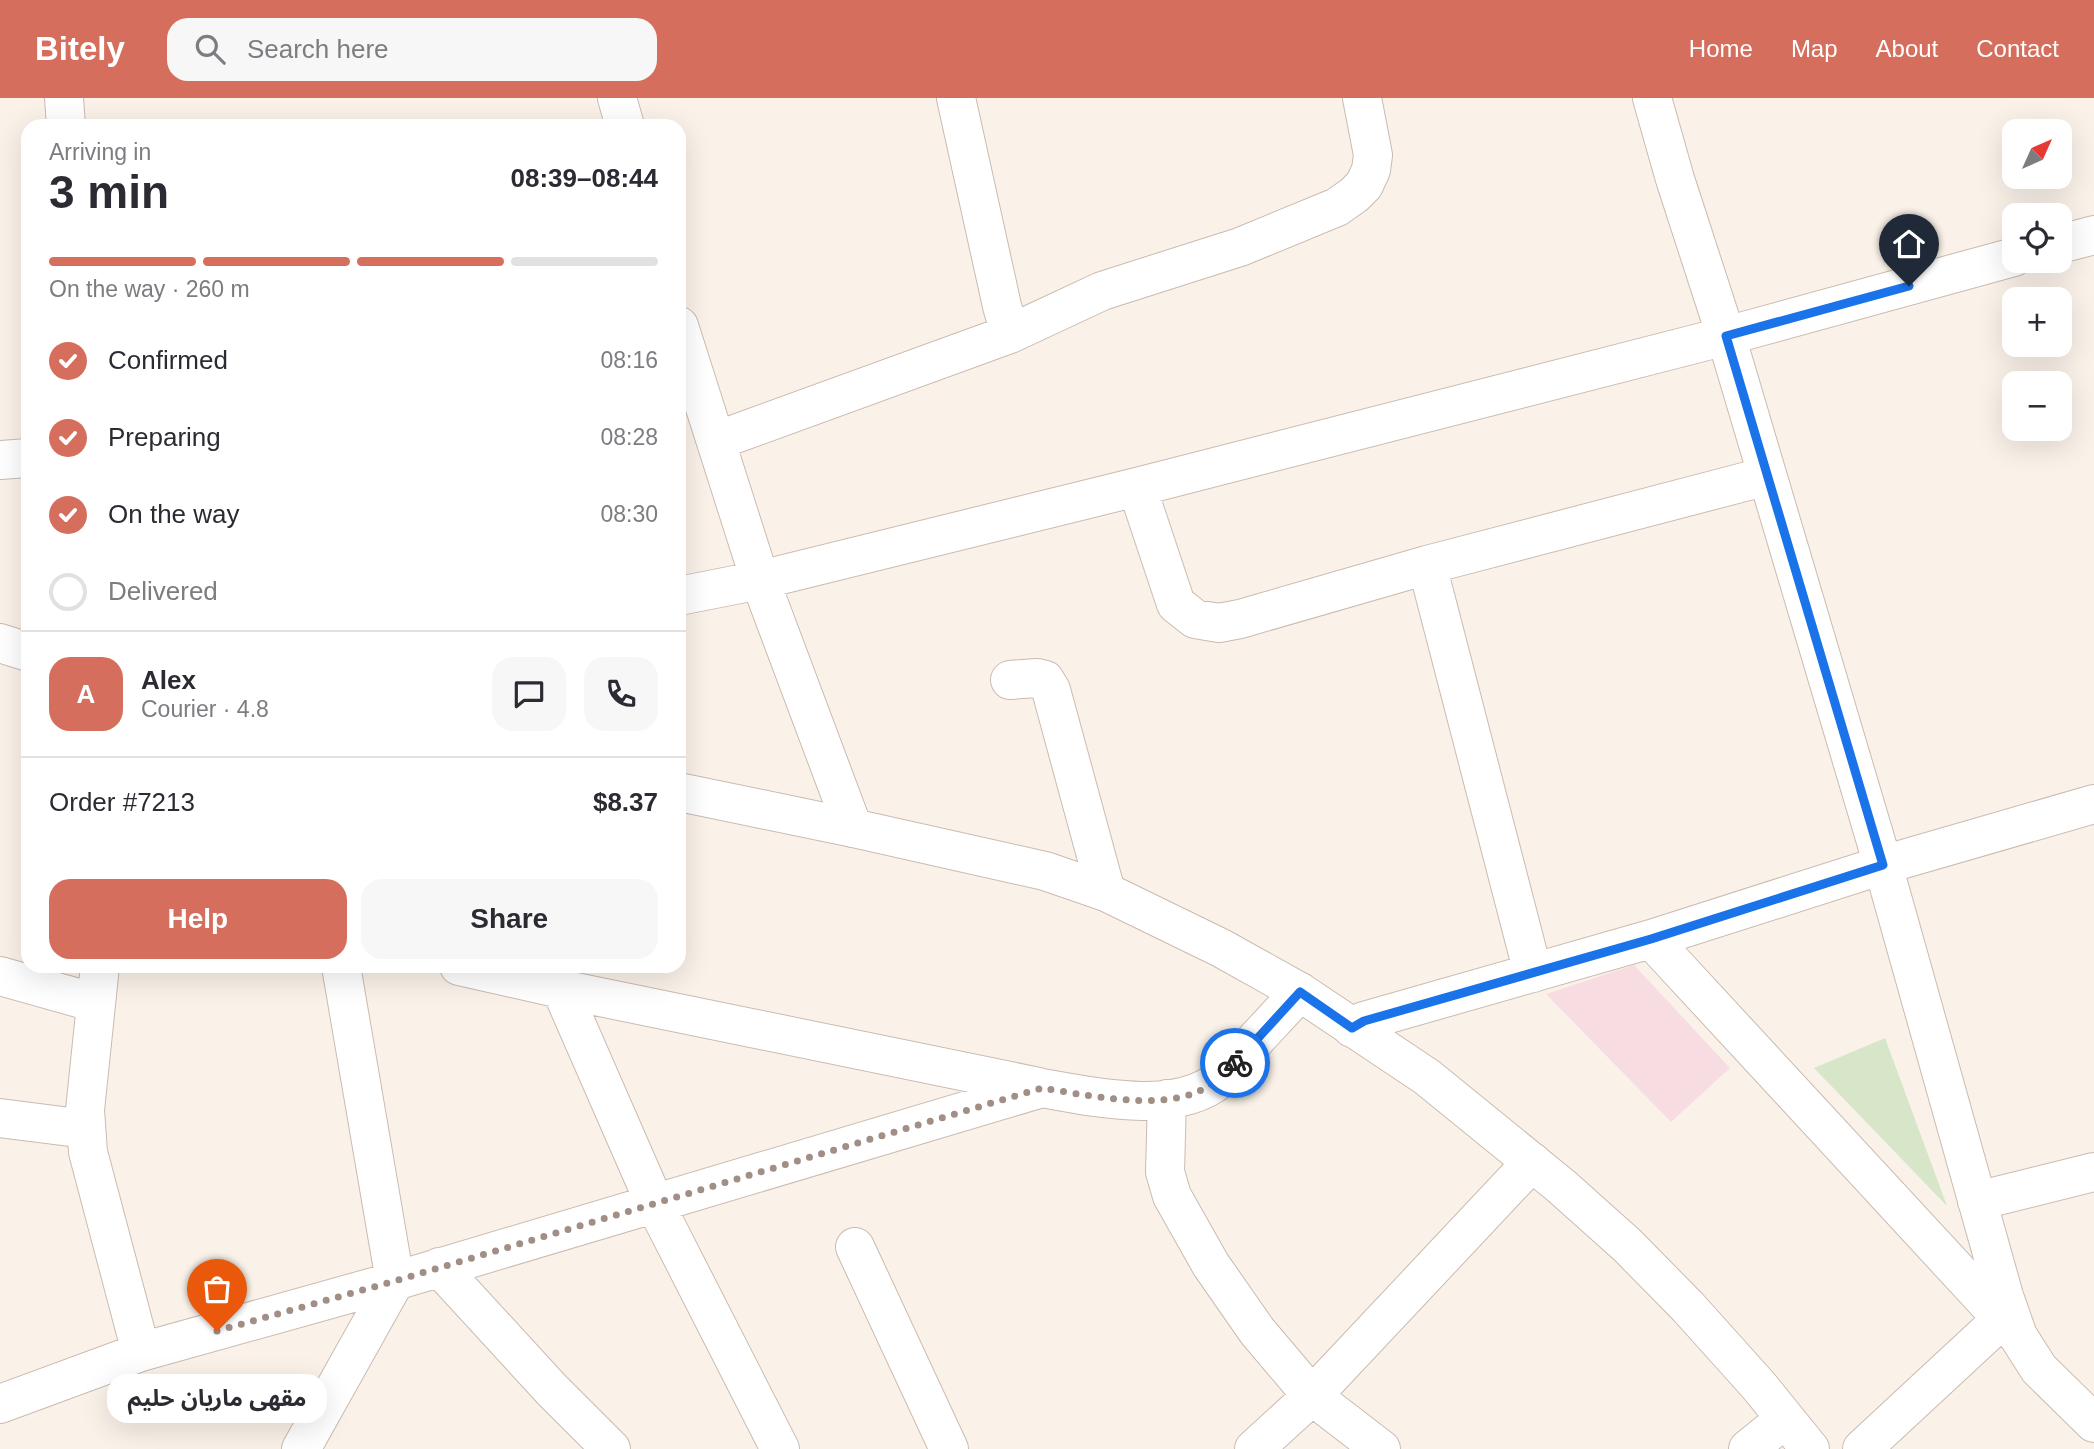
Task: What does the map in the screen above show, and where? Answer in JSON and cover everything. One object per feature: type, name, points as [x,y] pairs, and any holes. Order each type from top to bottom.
[{"type":"street","points":[[64,98],[66,119]]},
{"type":"street","points":[[617,98],[623,119]]},
{"type":"street","points":[[957,98],[1010,334]]},
{"type":"street","points":[[716,440],[1010,334],[1101,291],[1240,247],[1337,207],[1364,185],[1371,170],[1373,155],[1362,98]]},
{"type":"street","points":[[1652,98],[1675,180],[1726,336],[1883,865],[2004,1296],[2010,1328]]},
{"type":"street","points":[[2072,241],[2094,235]]},
{"type":"street","points":[[686,595],[760,580],[1137,486],[1726,336],[2002,260]]},
{"type":"street","points":[[686,348],[760,580],[853,828]]},
{"type":"street","points":[[0,460],[21,458]]},
{"type":"street","points":[[1137,486],[1176,604],[1195,619],[1219,623],[1427,565],[1767,476]]},
{"type":"street","points":[[1427,565],[1533,973]]},
{"type":"street","points":[[0,643],[21,650]]},
{"type":"street","points":[[1010,680],[1037,678],[1045,680],[1051,690],[1106,892]]},
{"type":"street","points":[[686,793],[1045,871],[1106,892],[1221,948],[1300,992],[1427,1077],[1532,1162],[1627,1245],[1688,1307],[1759,1386],[1810,1449]]},
{"type":"street","points":[[1352,1028],[1364,1021],[1651,939],[1883,865],[2094,804]]},
{"type":"street","points":[[1651,939],[2010,1328],[2039,1369],[2094,1423]]},
{"type":"street","points":[[301,1449],[395,1281],[342,973]]},
{"type":"street","points":[[490,973],[1042,1088],[1105,1099],[1144,1100],[1167,1099],[1195,1093],[1219,1080],[1300,992]]},
{"type":"street","points":[[0,976],[98,984],[85,1110],[88,1152],[141,1352]]},
{"type":"street","points":[[561,989],[655,1204],[780,1449]]},
{"type":"street","points":[[0,1404],[141,1352],[395,1281],[1042,1088]]},
{"type":"street","points":[[1167,1099],[1165,1172],[1172,1196],[1211,1265],[1257,1331],[1312,1396],[1381,1449]]},
{"type":"street","points":[[0,1118],[86,1129]]},
{"type":"street","points":[[1254,1449],[1312,1396],[1532,1162]]},
{"type":"street","points":[[1977,1200],[2094,1172]]},
{"type":"street","points":[[855,1247],[949,1449]]},
{"type":"street","points":[[439,1267],[552,1390],[611,1449]]},
{"type":"street","points":[[1862,1449],[2010,1328]]},
{"type":"street","points":[[1748,1449],[1785,1419]]},
{"type":"shaded area","points":[[1634,965],[1730,1068],[1671,1122],[1546,994]]},
{"type":"green space","points":[[1885,1038],[1947,1206],[1814,1068]]},
{"type":"way so far","points":[[217,1331],[395,1281],[1042,1088],[1105,1099],[1167,1099],[1195,1093],[1219,1080],[1235,1063]]},
{"type":"place","name":"مقهى ماريان حليم","points":[[217,1331]]},
{"type":"route","points":[[1235,1063],[1300,992],[1352,1028],[1364,1021],[1651,939],[1883,865],[1726,336],[1909,286]]}]
